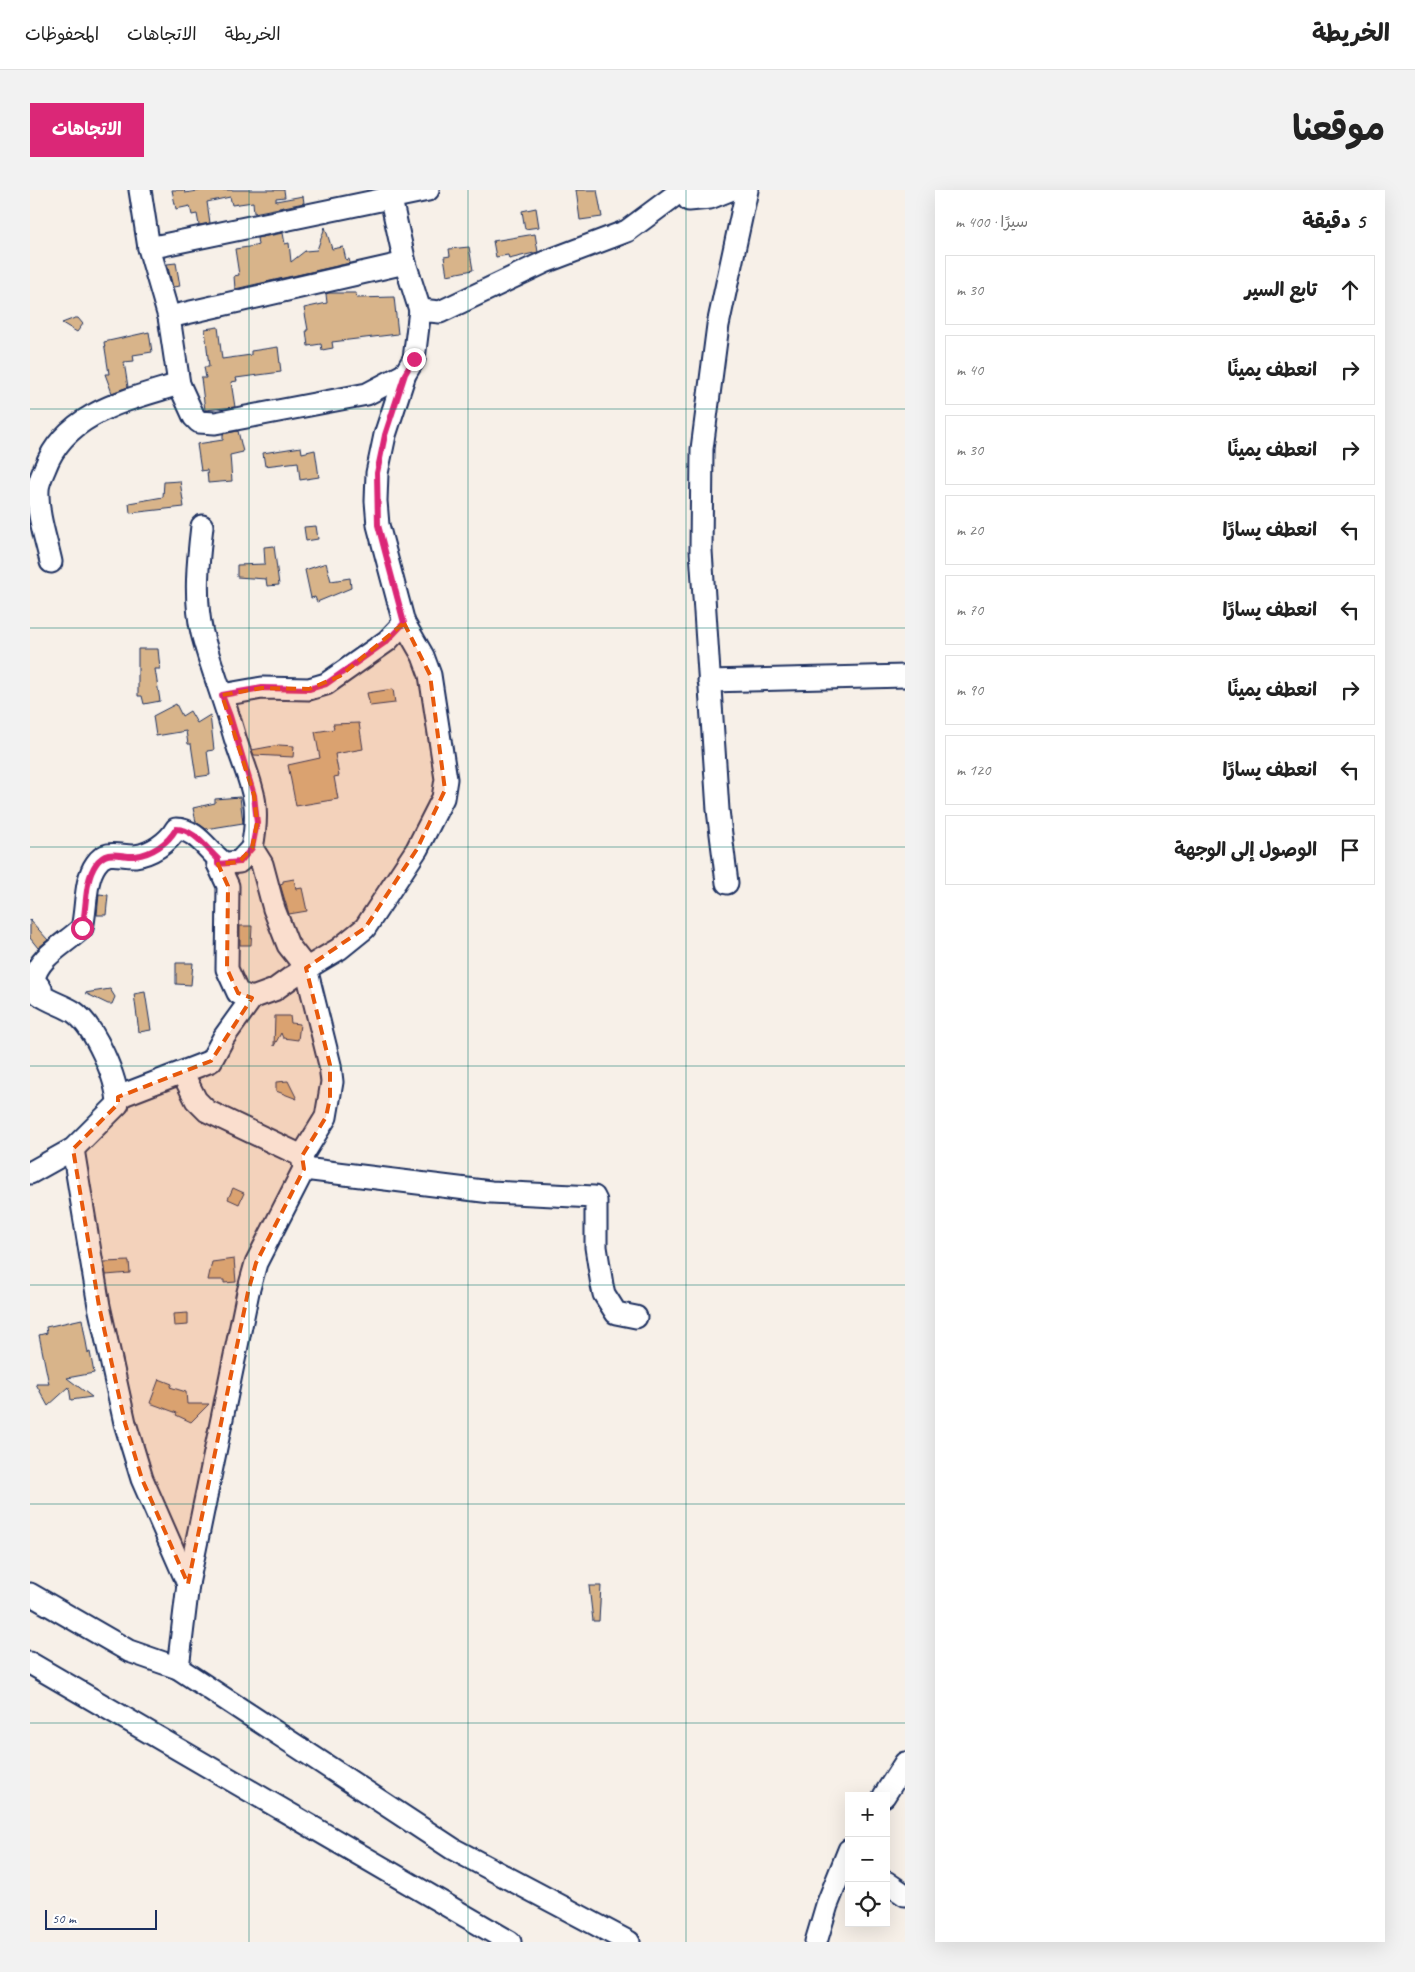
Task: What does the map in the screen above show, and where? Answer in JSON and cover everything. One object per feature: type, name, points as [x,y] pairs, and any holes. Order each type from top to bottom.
[{"type":"street","points":[[140,190],[149,248],[169,316],[179,384],[194,417],[200,422],[206,424],[367,394],[405,374]]},
{"type":"street","points":[[149,248],[390,194],[428,190]]},
{"type":"street","points":[[420,310],[440,312],[545,262],[627,231],[682,190],[688,200],[710,198],[730,190]]},
{"type":"street","points":[[727,883],[718,810],[701,551],[702,449],[718,325],[747,190]]},
{"type":"street","points":[[118,1097],[183,1074],[211,1061],[224,1037],[252,998],[274,990],[306,968],[339,949],[364,928],[382,905],[417,849],[443,798],[446,779],[430,675],[424,656],[404,623],[378,525],[376,501],[377,473],[385,435],[405,374],[414,359],[420,310],[405,263],[390,194]]},
{"type":"street","points":[[169,316],[405,263]]},
{"type":"street","points":[[51,562],[38,505],[38,487],[50,454],[68,432],[90,416],[107,408],[179,384]]},
{"type":"street","points":[[202,526],[198,558],[202,630],[254,795],[257,823],[252,848],[240,862],[218,864]]},
{"type":"street","points":[[222,695],[262,688],[309,689],[326,684],[387,641],[404,623]]},
{"type":"street","points":[[709,681],[905,676]]},
{"type":"street","points":[[30,1174],[73,1148],[118,1104],[118,1097],[94,1034],[75,1013],[40,994],[41,989],[34,980],[35,973],[45,960],[82,928],[89,881],[95,864],[104,855],[110,853],[134,856],[149,853],[169,839],[176,829],[183,829],[206,846],[218,859],[218,864],[228,886],[227,969],[238,993],[252,998]]},
{"type":"street","points":[[178,1668],[188,1584],[248,1292],[256,1263],[326,1117],[332,1082],[323,1031],[306,968],[288,945],[274,909],[262,864],[252,848]]},
{"type":"street","points":[[183,1074],[196,1100],[207,1111],[303,1162],[491,1192],[594,1197],[596,1202],[596,1247],[604,1294],[616,1313],[636,1317]]},
{"type":"street","points":[[73,1148],[99,1306],[125,1424],[142,1479],[188,1584]]},
{"type":"street","points":[[30,1594],[129,1651],[178,1668],[453,1849],[629,1942]]},
{"type":"street","points":[[30,1664],[510,1942]]},
{"type":"street","points":[[887,1792],[905,1763]]},
{"type":"street","points":[[816,1942],[826,1905],[845,1861]]},
{"type":"street","points":[[890,1885],[905,1895]]},
{"type":"highlighted area","points":[[404,623],[430,675],[445,790],[417,849],[365,928],[306,968],[330,1065],[330,1098],[326,1117],[302,1156],[304,1169],[256,1263],[248,1292],[188,1584],[142,1479],[125,1423],[99,1306],[73,1149],[118,1104],[118,1097],[211,1061],[252,998],[238,993],[227,969],[228,886],[218,864],[239,862],[252,848],[257,823],[254,795],[222,695],[262,688],[309,689],[340,676]]},
{"type":"building","points":[[172,190],[184,190],[185,193],[204,190],[284,190],[285,197],[276,198],[276,201],[303,196],[304,203],[254,213],[253,202],[232,205],[230,197],[207,202],[210,223],[199,225],[197,214],[192,215],[190,206],[176,209]]},
{"type":"building","points":[[576,190],[597,190],[602,217],[580,220]]},
{"type":"building","points":[[536,208],[539,227],[525,229],[522,211]]},
{"type":"building","points":[[325,227],[332,249],[343,247],[346,260],[349,259],[350,263],[235,289],[234,276],[239,275],[235,249],[258,245],[257,238],[283,233],[285,244],[289,243],[291,262],[305,251],[317,250]]},
{"type":"building","points":[[535,234],[538,252],[509,259],[508,255],[496,257],[493,241]]},
{"type":"building","points":[[469,247],[473,270],[447,275],[444,257],[450,256],[449,249]]},
{"type":"building","points":[[176,263],[180,286],[173,287],[167,264]]},
{"type":"building","points":[[356,293],[357,298],[394,297],[398,334],[332,342],[333,348],[322,350],[321,344],[308,346],[306,330],[308,330],[304,308],[327,303],[326,294]]},
{"type":"building","points":[[78,318],[83,324],[77,332],[62,323]]},
{"type":"building","points":[[218,327],[222,359],[251,355],[251,351],[278,347],[281,372],[236,378],[237,381],[231,382],[235,407],[205,410],[201,378],[206,378],[204,367],[209,367],[205,329]]},
{"type":"building","points":[[149,332],[152,352],[133,355],[134,361],[124,362],[128,387],[112,393],[105,374],[109,374],[104,342]]},
{"type":"building","points":[[238,431],[243,452],[230,455],[232,481],[208,483],[207,470],[201,471],[197,444],[223,440],[223,434]]},
{"type":"building","points":[[301,447],[302,453],[315,450],[319,477],[300,480],[298,462],[265,466],[263,453]]},
{"type":"building","points":[[180,481],[184,507],[130,513],[129,503],[163,497],[164,482]]},
{"type":"building","points":[[316,526],[318,539],[306,541],[304,527]]},
{"type":"building","points":[[274,546],[279,585],[267,586],[266,579],[237,577],[237,565],[265,564],[264,547]]},
{"type":"building","points":[[326,563],[331,581],[350,578],[351,588],[317,602],[315,597],[311,598],[305,570]]},
{"type":"building","points":[[138,649],[158,649],[160,669],[155,669],[160,701],[144,704],[142,696],[138,696]]},
{"type":"building","points":[[393,689],[395,703],[370,706],[367,693]]},
{"type":"building","points":[[176,704],[182,716],[190,711],[197,723],[210,715],[214,750],[207,751],[210,775],[196,777],[191,744],[188,744],[186,731],[156,736],[153,716]]},
{"type":"building","points":[[359,723],[363,749],[335,754],[339,776],[334,777],[338,799],[296,806],[288,765],[320,758],[315,732],[334,729],[333,724]]},
{"type":"building","points":[[279,745],[294,746],[293,757],[254,755],[252,750]]},
{"type":"building","points":[[240,797],[243,823],[206,829],[196,822],[193,808],[215,803],[215,799]]},
{"type":"building","points":[[294,879],[296,889],[302,888],[307,911],[289,914],[280,884],[283,881]]},
{"type":"building","points":[[99,894],[108,895],[106,915],[97,915]]},
{"type":"building","points":[[30,920],[48,940],[38,948],[30,938]]},
{"type":"building","points":[[240,926],[252,926],[251,945],[240,945]]},
{"type":"building","points":[[176,963],[193,963],[191,985],[176,984]]},
{"type":"building","points":[[110,989],[115,997],[112,1004],[108,1004],[85,993]]},
{"type":"building","points":[[145,992],[151,1030],[139,1032],[134,994]]},
{"type":"building","points":[[275,1016],[290,1016],[291,1023],[300,1024],[298,1040],[283,1038],[281,1033],[274,1046]]},
{"type":"building","points":[[288,1081],[297,1099],[276,1091],[276,1082]]},
{"type":"building","points":[[233,1188],[244,1193],[239,1204],[228,1199]]},
{"type":"building","points":[[234,1259],[236,1282],[224,1283],[224,1280],[208,1280],[212,1262]]},
{"type":"building","points":[[129,1261],[130,1273],[106,1275],[104,1262]]},
{"type":"building","points":[[188,1313],[188,1325],[174,1326],[173,1314]]},
{"type":"building","points":[[82,1319],[88,1353],[90,1352],[94,1373],[67,1378],[92,1397],[71,1400],[69,1387],[48,1406],[36,1384],[49,1384],[39,1335],[47,1333],[46,1327]]},
{"type":"building","points":[[159,1379],[172,1384],[170,1387],[186,1392],[187,1404],[209,1404],[191,1422],[176,1415],[177,1413],[150,1403]]},
{"type":"building","points":[[589,1586],[601,1586],[599,1621],[593,1621]]},
{"type":"route","points":[[82,928],[89,881],[95,864],[104,855],[110,853],[134,856],[149,853],[169,839],[176,829],[186,829],[218,859],[218,864],[235,864],[240,862],[252,848],[257,823],[252,782],[222,695],[239,690],[262,688],[309,689],[326,684],[356,665],[387,641],[404,623],[378,525],[376,501],[377,473],[385,435],[405,374],[414,359]]}]
